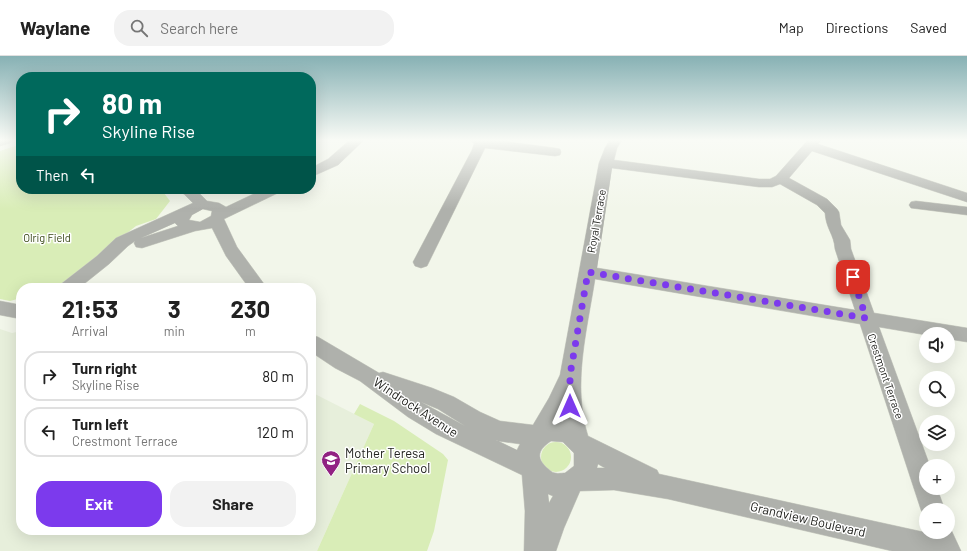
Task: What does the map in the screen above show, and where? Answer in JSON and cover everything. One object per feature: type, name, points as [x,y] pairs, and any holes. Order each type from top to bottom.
[{"type":"street","points":[[316,170],[331,163]]},
{"type":"street","points":[[421,262],[468,163]]},
{"type":"street","name":"Royal Terrace","points":[[579,442],[573,426],[570,406],[570,375],[606,163]]},
{"type":"street","points":[[607,163],[759,183],[772,183],[781,179],[795,163]]},
{"type":"street","points":[[869,163],[967,198]]},
{"type":"street","name":"Crestmont Terrace","points":[[781,179],[829,207],[832,212],[833,225],[842,240],[843,249],[866,318],[931,503]]},
{"type":"street","points":[[182,194],[182,204],[191,219],[204,234],[231,252]]},
{"type":"street","points":[[192,194],[212,211],[219,229],[231,252],[254,283]]},
{"type":"street","points":[[191,219],[205,225],[212,211],[249,194]]},
{"type":"street","points":[[73,283],[103,260],[126,249],[191,219],[261,194]]},
{"type":"street","points":[[916,205],[967,211]]},
{"type":"street","points":[[588,272],[967,334]]},
{"type":"street","points":[[0,308],[16,311]]},
{"type":"street","name":"Windrock Avenue","points":[[316,345],[342,362],[367,375],[444,428],[531,469]]},
{"type":"street","name":"Windrock Avenue","points":[[367,375],[439,400],[483,425],[498,431],[539,435]]},
{"type":"street","name":"Royal Terrace","points":[[539,435],[558,402],[570,375]]},
{"type":"street","points":[[537,551],[539,511],[538,496],[528,458],[528,450],[531,442],[539,435],[548,431],[560,431],[571,435],[579,442],[587,459],[582,475],[574,482],[552,525],[543,551]]},
{"type":"street","name":"Grandview Boulevard","points":[[579,442],[625,468],[668,487]]},
{"type":"street","points":[[531,469],[542,480],[555,485],[564,485],[574,482]]},
{"type":"street","name":"Grandview Boulevard","points":[[574,482],[614,480],[668,487],[947,551]]},
{"type":"street","points":[[943,539],[947,551]]},
{"type":"shaded area","name":"Mother Teresa Primary School","points":[[0,329],[12,333],[16,332],[16,535],[316,535],[316,395],[374,424],[317,551],[0,551]]},
{"type":"green space","name":"Olrig Field","points":[[0,163],[16,163],[16,194],[165,194],[170,201],[156,219],[136,226],[64,283],[16,283],[16,299],[10,301],[0,299]]},
{"type":"green space","points":[[360,404],[394,421],[443,454],[448,460],[434,531],[427,551],[317,551],[374,424],[354,414]]},
{"type":"green space","points":[[556,442],[562,443],[570,451],[570,463],[562,471],[556,472],[550,471],[542,463],[541,457],[542,451],[550,443]]},
{"type":"place","name":"Mother Teresa Primary School","points":[[331,477]]},
{"type":"route","points":[[570,406],[570,375],[588,272],[866,318],[853,277]]}]
